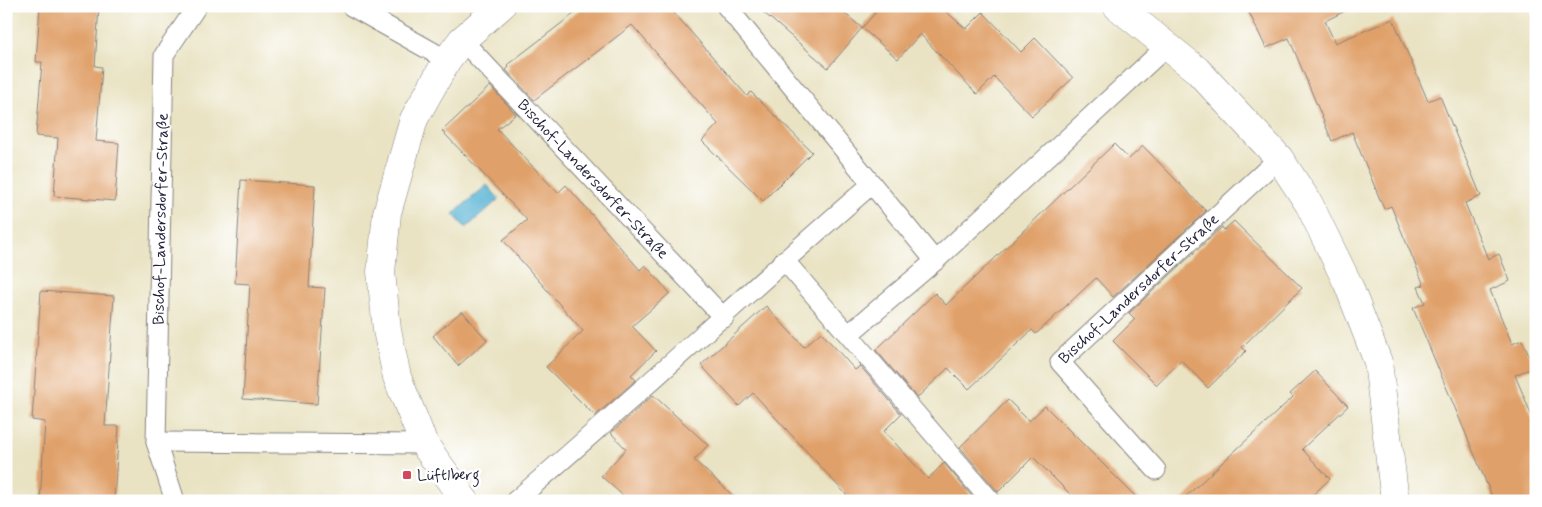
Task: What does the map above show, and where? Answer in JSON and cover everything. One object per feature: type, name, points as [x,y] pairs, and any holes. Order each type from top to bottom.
[{"type":"street","points":[[465,501],[424,444],[397,377],[387,330],[381,272],[387,213],[398,168],[414,119],[455,50],[501,6]]},
{"type":"street","points":[[1122,7],[1197,70],[1280,158],[1309,204],[1348,284],[1378,362],[1395,501]]},
{"type":"lane","name":"Bischof-Landersdorfer-Straße","points":[[175,501],[156,442],[164,55],[197,6]]},
{"type":"lane","name":"Bischof-Landersdorfer-Straße","points":[[351,6],[455,50],[724,318]]},
{"type":"lane","points":[[726,6],[935,260]]},
{"type":"lane","points":[[848,334],[935,260],[1167,46]]},
{"type":"lane","name":"Bischof-Landersdorfer-Straße","points":[[1156,470],[1060,362],[1280,158]]},
{"type":"lane","points":[[515,501],[602,427],[724,318],[784,260],[872,184]]},
{"type":"lane","points":[[784,260],[991,501]]},
{"type":"lane","points":[[156,442],[424,444]]},
{"type":"water","points":[[487,185],[499,199],[466,228],[453,214]]},
{"type":"building","points":[[40,6],[99,6],[95,66],[102,67],[96,141],[119,143],[115,201],[54,196],[58,138],[36,136],[42,62],[36,62]]},
{"type":"building","points":[[584,6],[668,6],[747,96],[751,92],[812,152],[763,201],[702,141],[718,124],[632,25],[534,100],[506,70],[509,67],[507,65]]},
{"type":"building","points":[[756,6],[836,6],[862,28],[828,68]]},
{"type":"building","points":[[881,6],[943,6],[942,8],[966,29],[983,12],[1021,52],[1035,38],[1073,78],[1032,116],[994,77],[977,94],[920,34],[898,59],[862,28]]},
{"type":"building","points":[[1246,6],[1355,6],[1325,21],[1335,43],[1393,19],[1428,101],[1440,96],[1481,196],[1465,203],[1488,259],[1499,254],[1510,281],[1490,290],[1512,344],[1522,340],[1534,367],[1515,375],[1536,426],[1536,501],[1494,501],[1413,308],[1425,303],[1418,287],[1424,285],[1391,206],[1384,209],[1352,132],[1332,141],[1289,38],[1266,48]]},
{"type":"building","points":[[490,86],[516,114],[497,129],[558,193],[566,185],[640,270],[645,265],[670,293],[632,326],[656,351],[631,375],[636,380],[595,416],[546,367],[583,331],[503,240],[527,220],[442,131]]},
{"type":"building","points":[[1114,144],[1129,159],[1143,146],[1206,211],[1113,297],[1096,278],[1036,334],[1032,330],[969,389],[948,368],[917,398],[876,350],[935,293],[946,305]]},
{"type":"building","points":[[241,180],[315,185],[309,287],[325,288],[317,404],[243,399],[250,284],[235,283]]},
{"type":"building","points":[[1234,221],[1302,288],[1242,347],[1246,351],[1208,388],[1181,360],[1157,385],[1113,341],[1135,319],[1129,313],[1222,227],[1224,230]]},
{"type":"building","points":[[41,291],[114,296],[105,426],[119,426],[114,501],[40,501],[45,422],[32,420]]},
{"type":"building","points":[[766,306],[804,347],[821,332],[855,370],[860,366],[901,414],[884,431],[928,479],[944,463],[976,501],[852,501],[753,393],[739,406],[701,365]]},
{"type":"building","points":[[462,311],[487,340],[458,366],[433,336]]},
{"type":"building","points":[[1315,371],[1348,406],[1302,449],[1330,479],[1306,501],[1181,501],[1293,397],[1290,394]]},
{"type":"building","points":[[653,395],[708,445],[694,460],[739,501],[629,501],[601,476],[626,449],[611,433]]},
{"type":"building","points":[[1008,400],[1029,421],[1045,406],[1140,501],[1077,501],[1033,457],[998,492],[960,447]]},
{"type":"place","name":"Lüftlberg","points":[[407,475]]}]
